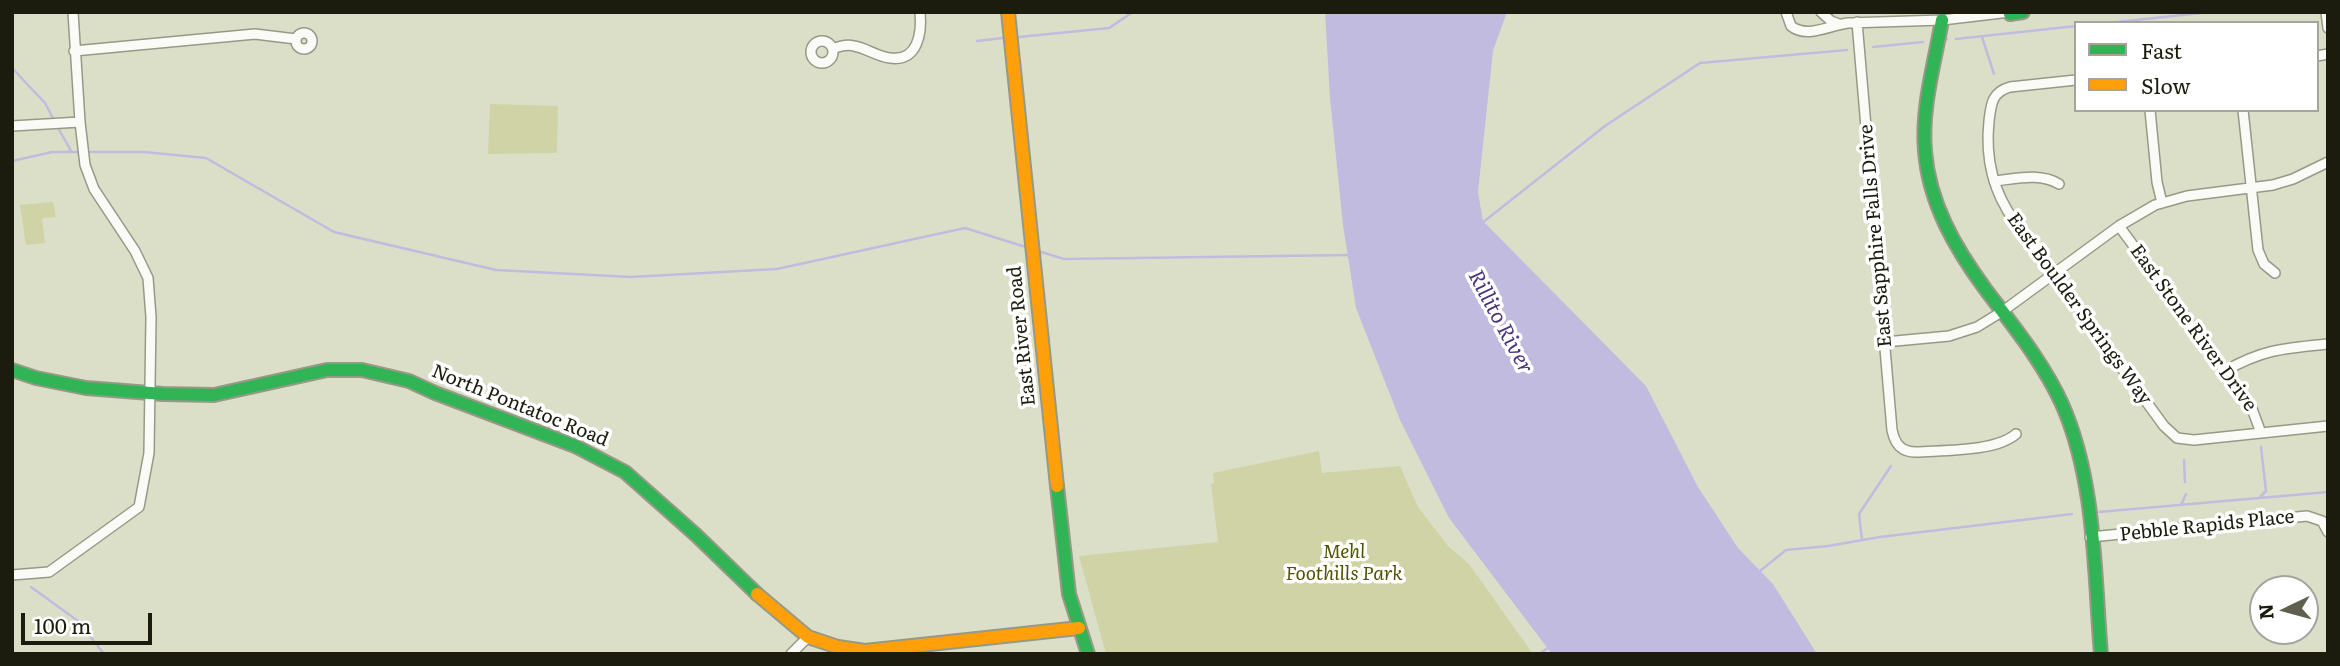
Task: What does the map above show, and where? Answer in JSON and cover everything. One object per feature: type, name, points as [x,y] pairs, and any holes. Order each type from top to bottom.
[{"type":"street","points":[[12,575],[49,572],[139,507],[149,453],[151,317],[148,278],[135,251],[94,189],[85,165],[73,12]]},
{"type":"street","points":[[833,49],[852,45],[891,59],[905,57],[916,48],[921,34],[920,12]]},
{"type":"street","name":"East River Road","points":[[1008,12],[1062,545],[1069,594],[1088,654]]},
{"type":"street","points":[[1786,12],[1788,22],[1798,31],[1826,29],[1857,22],[1942,20],[2015,13]]},
{"type":"street","points":[[1821,12],[1839,24]]},
{"type":"street","points":[[2326,12],[2328,28]]},
{"type":"street","points":[[1942,20],[1926,122],[1928,177],[1939,212],[1954,244],[2044,369],[2068,417],[2084,475],[2101,654]]},
{"type":"street","name":"East Sapphire Falls Drive","points":[[1857,22],[1892,429],[1896,442],[1900,447],[1916,452],[1990,446],[2004,442],[2016,434]]},
{"type":"street","points":[[74,51],[255,34],[296,39]]},
{"type":"street","name":"East Boulder Springs Way","points":[[2074,80],[2010,87],[1997,93],[1991,106],[1988,158],[1994,181],[2010,215],[2165,426],[2177,438],[2194,440],[2261,433]]},
{"type":"street","points":[[2150,112],[2157,182],[2162,203]]},
{"type":"street","points":[[2243,112],[2258,250],[2264,264],[2275,274]]},
{"type":"street","points":[[12,125],[80,122]]},
{"type":"street","points":[[1885,342],[1959,334],[1977,327],[2147,209],[2197,195],[2251,189],[2293,179],[2328,162]]},
{"type":"street","points":[[1994,181],[2036,177],[2059,184]]},
{"type":"street","name":"East Stone River Drive","points":[[2119,226],[2251,406],[2261,433]]},
{"type":"street","points":[[2225,371],[2265,351],[2328,344]]},
{"type":"street","name":"North Pontatoc Road","points":[[12,370],[80,387],[150,394],[214,395],[340,369],[381,373],[409,381],[575,446],[625,472],[748,586],[808,636],[838,647],[865,651],[1079,628]]},
{"type":"street","points":[[2261,433],[2328,426]]},
{"type":"street","name":"Pebble Rapids Place","points":[[2090,537],[2307,516],[2322,521],[2328,532]]},
{"type":"street","points":[[791,654],[808,636]]},
{"type":"green space","points":[[490,104],[558,106],[557,153],[488,154]]},
{"type":"green space","points":[[53,202],[56,217],[42,218],[45,243],[26,245],[20,205]]},
{"type":"green space","name":"Mehl Foothills Park","points":[[1319,451],[1322,473],[1400,466],[1418,507],[1448,546],[1469,564],[1533,654],[1106,654],[1079,556],[1218,542],[1211,484],[1214,483],[1213,473]]},
{"type":"water","name":"Rillito River","points":[[1325,12],[1507,12],[1493,51],[1478,192],[1483,221],[1646,386],[1698,487],[1738,548],[1773,584],[1817,654],[1552,654],[1449,518],[1400,420],[1356,308],[1343,225],[1330,98]]},
{"type":"waterway","points":[[1019,37],[1109,28],[1133,12]]},
{"type":"waterway","points":[[2127,21],[2210,12]]},
{"type":"waterway","points":[[1956,39],[2074,26]]},
{"type":"waterway","points":[[1982,37],[1994,74]]},
{"type":"waterway","points":[[977,41],[1003,38]]},
{"type":"waterway","points":[[1873,47],[1923,42]]},
{"type":"waterway","points":[[1482,223],[1605,126],[1700,63],[1847,50]]},
{"type":"waterway","points":[[12,68],[45,103],[54,120]]},
{"type":"waterway","points":[[57,126],[71,151]]},
{"type":"waterway","points":[[12,161],[52,152],[144,152],[206,158],[334,232],[496,270],[631,277],[777,269],[965,228],[1029,248]]},
{"type":"waterway","points":[[1035,250],[1064,259],[1350,255]]},
{"type":"waterway","points":[[2260,497],[2266,491],[2261,447]]},
{"type":"waterway","points":[[2184,460],[2185,482]]},
{"type":"waterway","points":[[1862,540],[1859,514],[1891,466]]},
{"type":"waterway","points":[[2099,512],[2328,492]]},
{"type":"waterway","points":[[2181,505],[2186,494]]},
{"type":"waterway","points":[[1760,571],[1786,550],[2072,514]]},
{"type":"waterway","points":[[31,587],[78,621],[104,654]]},
{"type":"waterway","points":[[1539,654],[1551,646]]},
{"type":"traffic: fast","points":[[2010,14],[2023,12]]},
{"type":"traffic: fast","points":[[1942,20],[1925,118],[1927,170],[1938,207],[1954,241],[2046,374],[2073,433],[2092,527],[2101,654]]},
{"type":"traffic: fast","points":[[12,370],[36,378],[86,388],[163,394],[214,395],[327,370],[362,370],[409,381],[575,446],[625,472],[757,594]]},
{"type":"traffic: fast","points":[[1057,486],[1069,594],[1088,654]]},
{"type":"traffic: slow","points":[[1008,12],[1057,486]]},
{"type":"traffic: slow","points":[[757,594],[808,637],[838,647],[865,651],[1079,628]]}]
